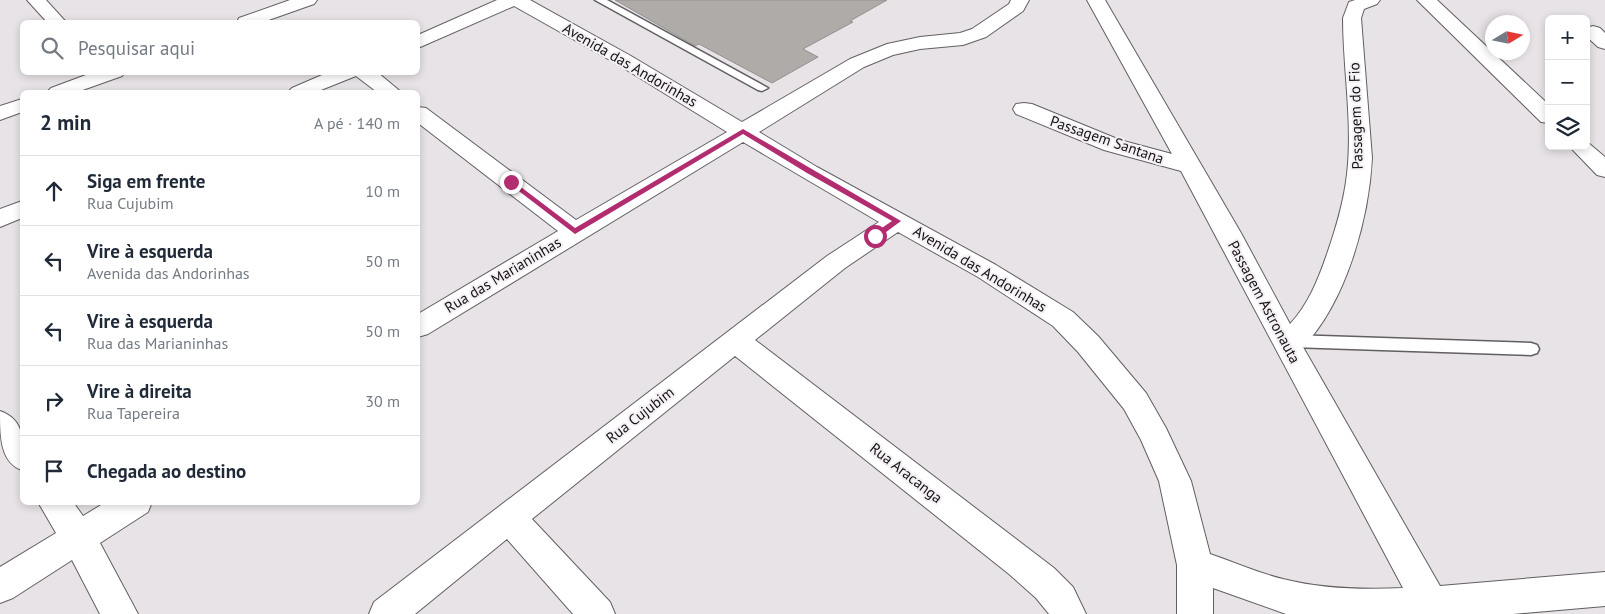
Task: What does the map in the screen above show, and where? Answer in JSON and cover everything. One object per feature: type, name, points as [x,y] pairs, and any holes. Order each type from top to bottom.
[{"type":"street","points":[[36,0],[55,20]]},
{"type":"street","points":[[250,20],[278,4],[308,0]]},
{"type":"street","points":[[420,41],[512,0]]},
{"type":"street","name":"Avenida das Andorinhas","points":[[516,0],[624,60],[809,172],[987,271],[1063,319],[1093,350],[1135,401],[1155,437],[1175,481],[1195,565],[1194,614]]},
{"type":"street","name":"Rua das Marianinhas","points":[[420,326],[873,54],[904,46],[963,39],[979,33],[1016,6],[1020,0]]},
{"type":"street","name":"Passagem Astronauta","points":[[1096,0],[1289,343],[1433,609]]},
{"type":"street","name":"Passagem do Fio","points":[[1289,343],[1316,312],[1353,211],[1360,160],[1352,18],[1356,6],[1371,0]]},
{"type":"street","points":[[1426,0],[1545,114]]},
{"type":"street","points":[[64,90],[106,75]]},
{"type":"street","points":[[304,90],[341,75]]},
{"type":"street","points":[[367,75],[387,90]]},
{"type":"street","points":[[0,113],[20,106]]},
{"type":"street","name":"Passagem Santana","points":[[1024,109],[1112,145],[1190,166]]},
{"type":"street","points":[[420,116],[575,232]]},
{"type":"street","points":[[1584,150],[1605,170]]},
{"type":"street","points":[[0,219],[20,210]]},
{"type":"street","name":"Rua Cujubim","points":[[387,614],[836,262],[898,221]]},
{"type":"street","name":"Rua Aracanga","points":[[736,341],[1021,563],[1048,586],[1066,607],[1068,614]]},
{"type":"street","points":[[0,424],[20,454]]},
{"type":"street","points":[[56,505],[79,539],[120,614]]},
{"type":"street","points":[[0,586],[131,505]]},
{"type":"street","points":[[509,517],[597,614]]},
{"type":"street","points":[[1195,565],[1282,596],[1321,604],[1361,607],[1433,609],[1605,589]]},
{"type":"lane","points":[[600,0],[762,88]]},
{"type":"lane","points":[[1289,343],[1531,349]]},
{"type":"building","points":[[615,0],[887,0],[850,21],[853,22],[803,49],[818,57],[772,83],[699,44],[695,46]]},
{"type":"route","points":[[511,182],[575,232],[743,131],[809,172],[898,221],[875,236]]}]
